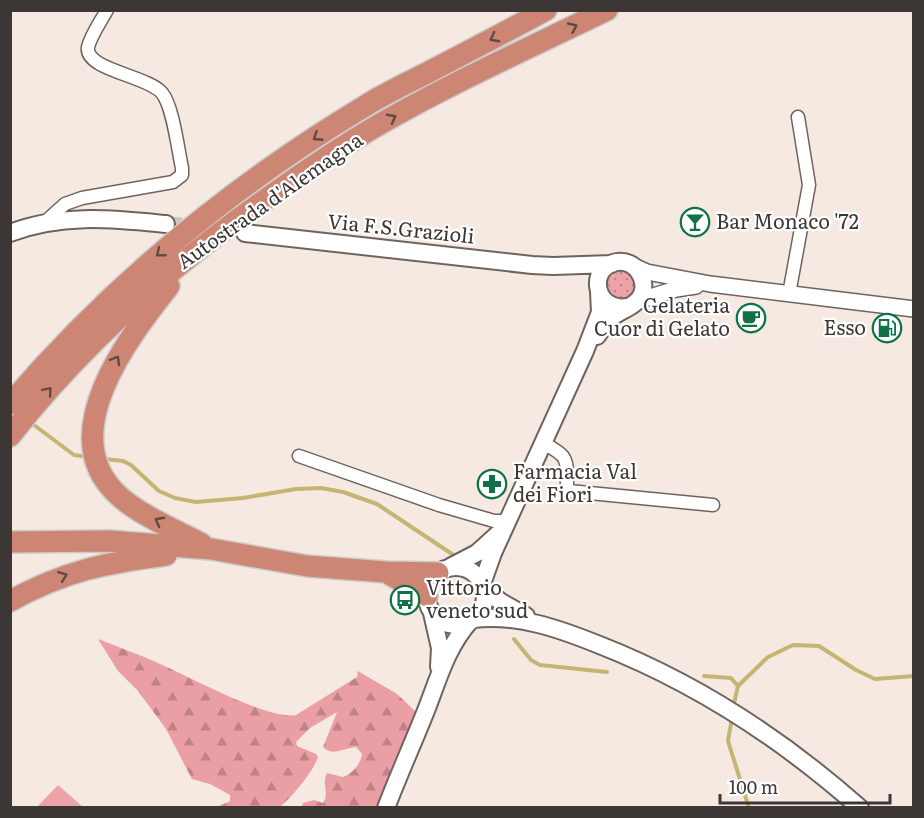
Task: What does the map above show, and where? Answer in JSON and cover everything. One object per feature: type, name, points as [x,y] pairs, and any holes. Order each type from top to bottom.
[{"type":"highway","name":"Autostrada d'Alemagna","points":[[10,404],[99,308],[154,258],[222,204],[285,158],[365,105],[546,10]]},
{"type":"highway","name":"Autostrada d'Alemagna","points":[[10,436],[62,375],[117,320],[166,275],[220,231],[379,124],[607,10]]},
{"type":"highway","points":[[211,549],[131,506],[119,496],[102,474],[96,460],[94,442],[98,404],[117,357],[173,280],[220,231]]},
{"type":"highway","points":[[10,542],[109,542],[211,549],[307,566],[386,572],[442,571]]},
{"type":"highway","points":[[10,601],[40,585],[77,571],[112,562],[211,549]]},
{"type":"highway","points":[[386,572],[429,604]]},
{"type":"main road","points":[[10,232],[67,219],[112,218],[166,224]]},
{"type":"main road","name":"Via F.S.Grazioli","points":[[245,233],[553,266],[612,264]]},
{"type":"main road","points":[[386,807],[439,674],[455,640],[482,609],[483,586],[493,553],[585,351],[600,312],[599,277],[602,271],[612,264],[622,262],[631,265],[641,275],[643,281],[641,295],[606,324],[585,351]]},
{"type":"main road","name":"Via F.S.Grazioli","points":[[553,266],[582,275],[598,290]]},
{"type":"main road","points":[[598,290],[607,304],[614,307],[632,304]]},
{"type":"main road","points":[[439,674],[440,648],[429,604],[428,587],[442,571],[486,546],[508,521]]},
{"type":"main road","points":[[442,571],[465,568],[472,572],[483,586],[501,602],[537,623],[623,654],[697,690],[804,760],[860,807]]},
{"type":"main road","points":[[429,604],[439,620],[447,624],[464,624],[472,620],[499,617],[537,623]]},
{"type":"street","points":[[44,223],[65,204],[82,198],[173,182],[182,175],[168,103],[161,91],[150,84],[97,64],[90,56],[88,46],[107,10]]},
{"type":"street","points":[[789,294],[809,185],[798,117]]},
{"type":"street","points":[[631,265],[647,272],[710,284],[914,309]]},
{"type":"street","points":[[632,304],[676,289],[710,284]]},
{"type":"street","points":[[543,443],[563,455],[567,462],[566,487],[569,491],[713,505]]},
{"type":"street","points":[[299,456],[439,505],[494,521],[508,521]]},
{"type":"shaded area","points":[[620,270],[631,274],[635,285],[631,296],[620,300],[609,296],[605,285],[609,274]]},
{"type":"shaded area","points":[[58,785],[83,807],[37,807]]},
{"type":"green space","points":[[98,639],[228,696],[284,715],[296,715],[357,677],[358,671],[397,694],[418,714],[378,807],[302,807],[303,803],[314,800],[323,803],[326,796],[325,777],[327,773],[343,777],[360,762],[362,754],[356,747],[335,752],[323,747],[337,712],[310,728],[296,742],[297,746],[318,757],[302,784],[280,807],[217,807],[230,801],[230,795],[210,784],[192,779],[166,729],[138,691],[118,671]]},
{"type":"waterway","points":[[30,422],[74,455],[89,457]]},
{"type":"waterway","points":[[105,459],[123,461],[131,465],[159,491],[175,498],[196,502],[243,498],[296,489],[321,488],[343,492],[377,504],[458,558]]},
{"type":"waterway","points":[[514,639],[531,660],[540,665],[607,672]]},
{"type":"waterway","points":[[733,708],[738,686],[768,657],[793,645],[819,646],[856,670],[875,679],[914,676]]},
{"type":"waterway","points":[[704,676],[731,678],[738,686]]},
{"type":"waterway","points":[[732,718],[728,741],[749,808]]},
{"type":"tunnel","points":[[166,224],[230,231]]},
{"type":"place","name":"Bar Monaco '72","points":[[695,222]]},
{"type":"place","name":"Gelateria Cuor di Gelato","points":[[751,318]]},
{"type":"place","name":"Esso","points":[[887,328]]},
{"type":"place","name":"Farmacia Val dei Fiori","points":[[492,484]]},
{"type":"place","name":"Vittorio veneto sud","points":[[405,600]]}]
